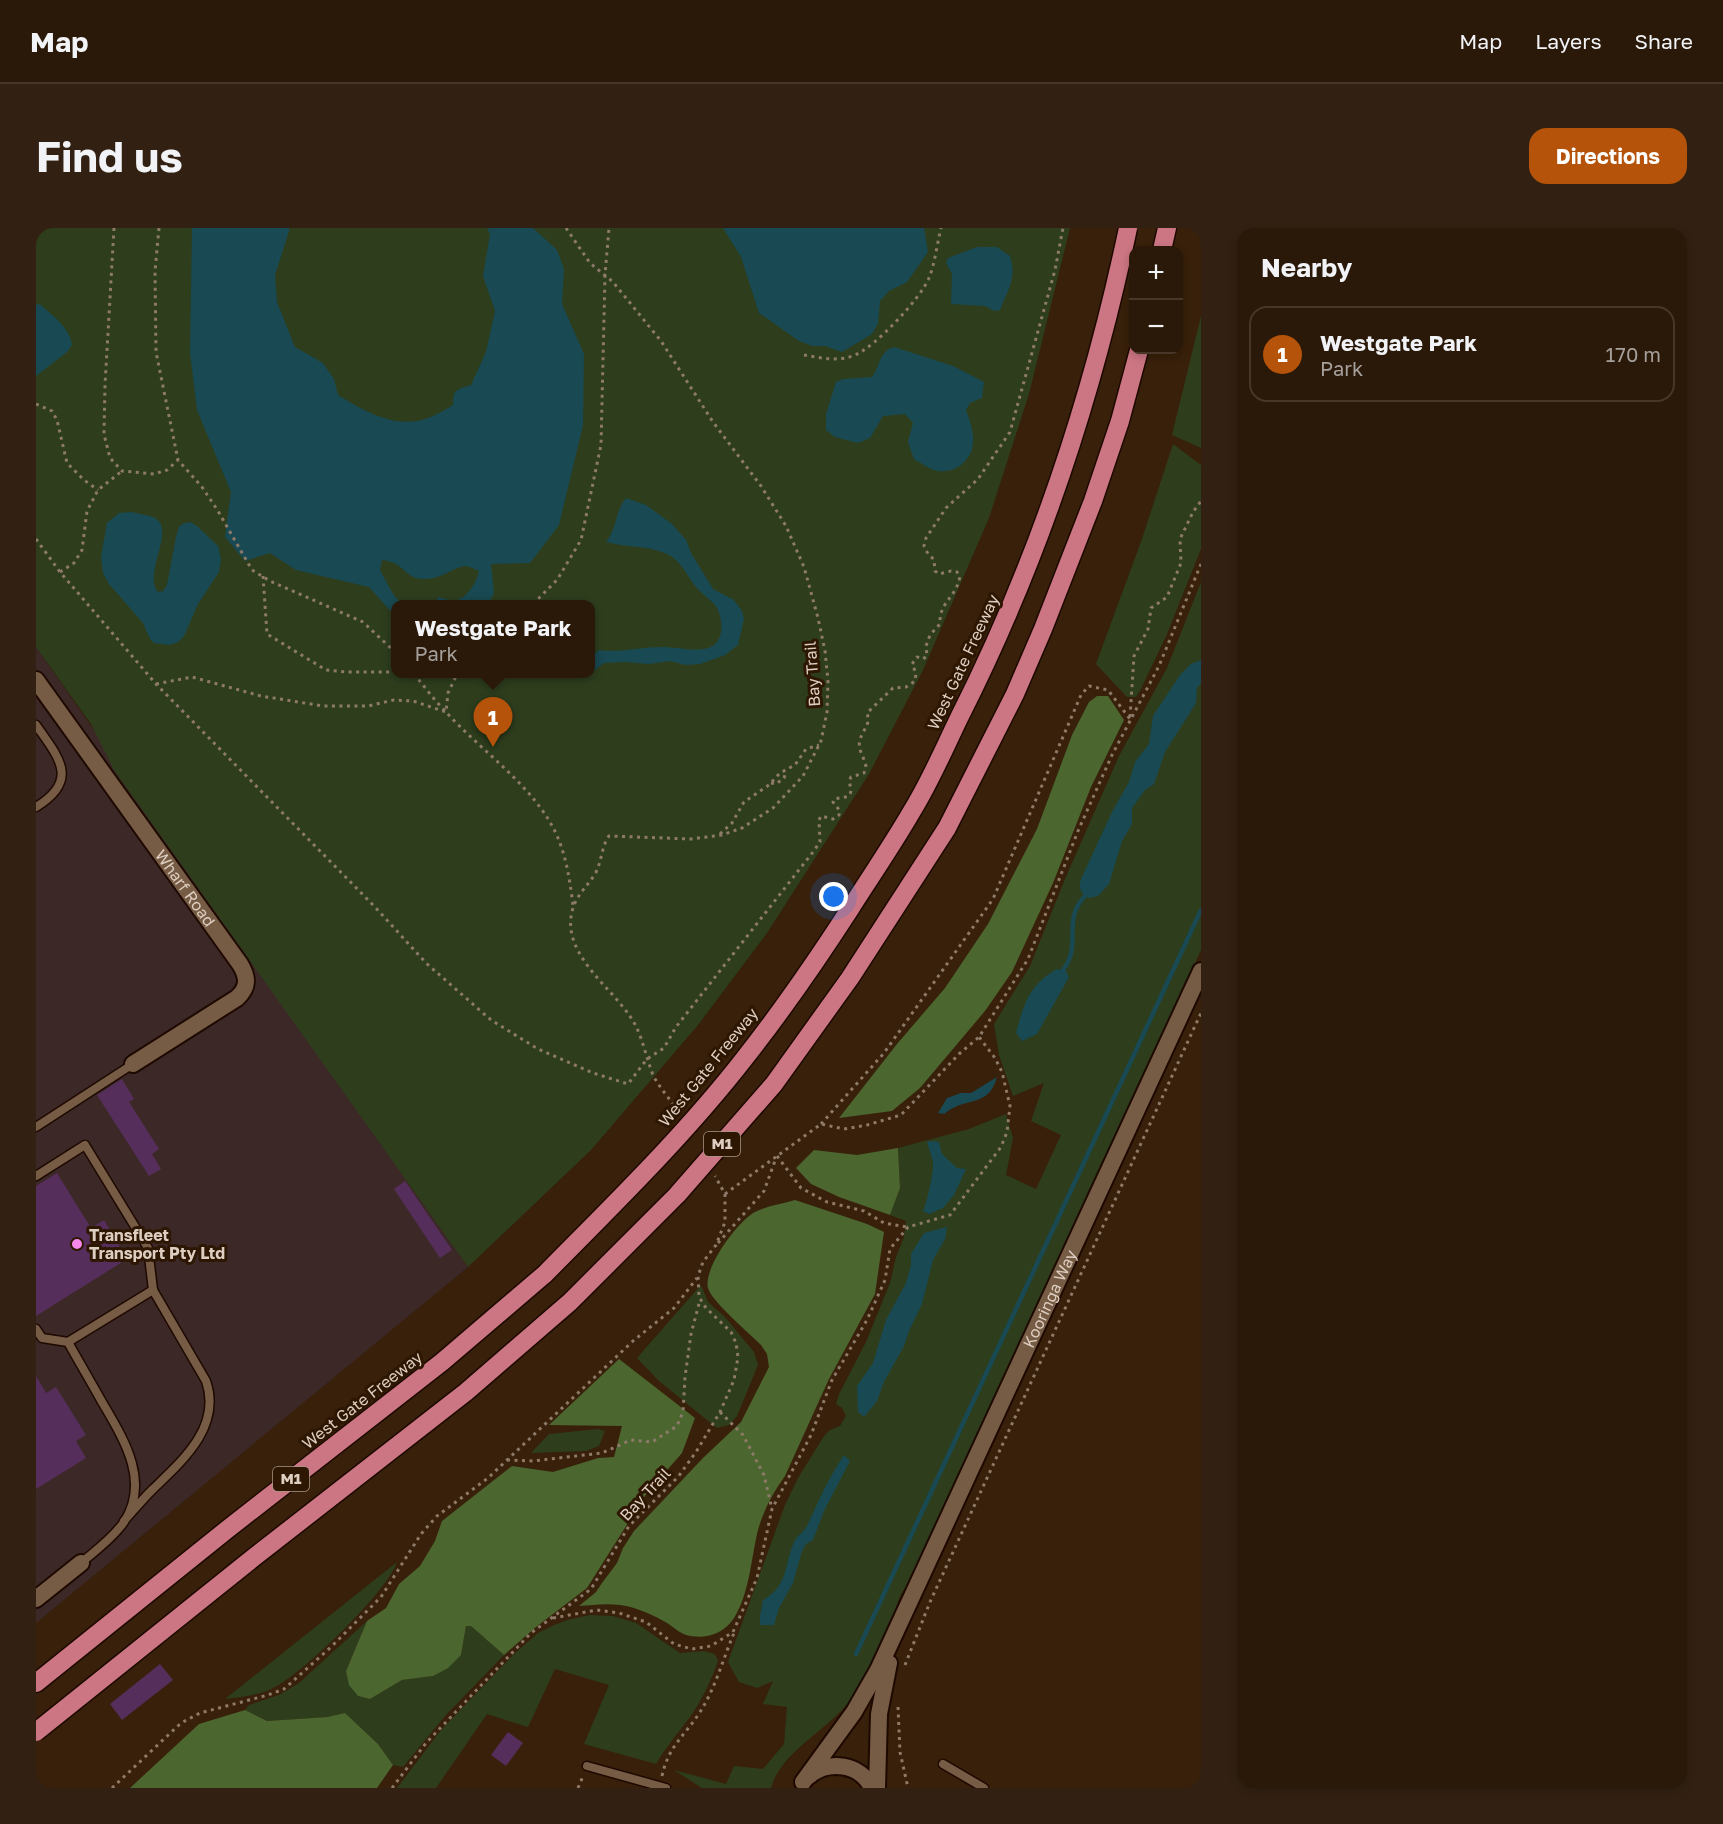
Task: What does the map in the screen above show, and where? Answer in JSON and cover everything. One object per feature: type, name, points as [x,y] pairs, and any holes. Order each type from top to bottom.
[{"type":"highway","name":"West Gate Freeway","points":[[36,1683],[220,1535],[442,1362],[544,1274],[649,1168],[744,1060],[819,957],[914,809],[980,677],[1031,556],[1080,419],[1103,340],[1128,228]]},
{"type":"highway","points":[[1163,246],[1167,228]]},
{"type":"highway","name":"M1","points":[[36,1732],[261,1551],[466,1392],[570,1302],[677,1195],[774,1084],[850,978],[947,828],[1015,694],[1094,501],[1138,354]]},
{"type":"street","name":"Wharf Road","points":[[36,680],[193,897],[246,976],[246,987],[237,998],[133,1064]]},
{"type":"street","name":"Kooringa Way","points":[[801,1785],[860,1702],[899,1627],[1201,971]]},
{"type":"street","points":[[36,1599],[81,1563]]},
{"type":"street","name":"Kooringa Way","points":[[877,1788],[880,1702],[899,1627]]},
{"type":"street","points":[[801,1785],[812,1773],[823,1767],[835,1766],[848,1767],[860,1774],[872,1788]]},
{"type":"lane","points":[[36,725],[55,753],[62,771],[58,788],[54,794],[36,807]]},
{"type":"lane","points":[[36,1127],[133,1064]]},
{"type":"lane","points":[[36,1176],[84,1144],[148,1248],[153,1290],[206,1381],[211,1403],[208,1416],[194,1445],[181,1462],[149,1493],[115,1533],[81,1563]]},
{"type":"lane","points":[[36,1329],[42,1338],[68,1342],[153,1290]]},
{"type":"lane","points":[[68,1342],[128,1447],[132,1460],[134,1492],[124,1521]]},
{"type":"lane","points":[[944,1764],[984,1788]]},
{"type":"lane","points":[[587,1766],[662,1787]]},
{"type":"path","points":[[114,228],[108,307],[104,434],[110,458],[122,471],[154,474],[167,470],[178,460]]},
{"type":"path","points":[[159,228],[155,271],[156,352],[178,460],[202,487],[252,570],[363,622],[391,648]]},
{"type":"path","name":"Bay Trail","points":[[566,228],[590,263],[613,282],[661,341],[713,422],[761,486],[786,526],[804,567],[825,651],[828,681],[827,712],[819,745],[803,776],[773,808],[742,828],[719,835],[691,839],[609,836],[604,842],[598,868],[579,895],[573,908]]},
{"type":"path","points":[[537,600],[557,580],[580,540],[599,456],[604,275],[609,228]]},
{"type":"path","points":[[804,355],[835,360],[856,355],[878,340],[904,312],[929,279],[941,228]]},
{"type":"path","points":[[36,538],[60,572],[156,684],[375,907],[426,963],[491,1020],[538,1049],[593,1073],[628,1083],[647,1059],[664,1048],[676,1027],[813,852],[820,842],[819,820],[821,816],[833,819],[839,815],[840,811],[833,802],[834,799],[845,798],[849,795],[851,777],[864,773],[866,767],[860,754],[860,740],[867,728],[869,720],[867,713],[893,688],[906,687],[915,681],[916,673],[912,664],[917,657],[923,659],[927,656],[926,646],[930,635],[940,624],[939,613],[953,594],[960,576],[957,572],[939,574],[935,571],[934,560],[924,546],[926,538],[946,508],[978,479],[1010,432],[1055,270],[1063,228]]},
{"type":"path","points":[[36,404],[52,411],[57,420],[67,463],[98,490]]},
{"type":"path","points":[[60,572],[74,563],[81,550],[87,511],[98,490],[122,471]]},
{"type":"path","points":[[1130,719],[1134,656],[1148,629],[1151,609],[1167,597],[1181,563],[1180,539],[1201,501]]},
{"type":"path","points":[[820,1124],[844,1129],[901,1115],[959,1054],[979,1037],[1028,959],[1078,831],[1130,719],[1159,666],[1201,564]]},
{"type":"path","points":[[262,576],[267,633],[326,670],[391,672]]},
{"type":"path","points":[[156,684],[192,677],[261,696],[323,706],[369,706],[394,700],[413,701],[446,712]]},
{"type":"path","points":[[416,678],[446,712],[513,777],[542,810],[558,837],[568,869],[573,908],[571,925],[577,949],[601,983],[635,1024],[654,1076]]},
{"type":"path","points":[[446,712],[448,693],[455,678]]},
{"type":"path","points":[[716,1245],[724,1222],[725,1194],[820,1124],[884,1053],[993,899],[1081,695],[1089,686],[1108,690],[1130,719]]},
{"type":"path","points":[[719,835],[732,823],[744,802],[771,783],[780,773],[795,765],[806,749],[819,745]]},
{"type":"path","points":[[903,1671],[930,1602],[1201,1013]]},
{"type":"path","points":[[777,1156],[801,1188],[827,1203],[864,1211],[884,1223],[908,1227],[950,1215],[1001,1147],[1007,1132],[1010,1106],[1002,1072],[995,1058],[979,1037]]},
{"type":"path","points":[[112,1788],[181,1723],[200,1713],[284,1689],[332,1646],[381,1597],[421,1534],[437,1516],[488,1478],[633,1341],[674,1308],[698,1276],[704,1262],[716,1245],[764,1191],[777,1156]]},
{"type":"path","points":[[662,1787],[669,1753],[707,1700],[757,1578],[772,1509],[811,1435],[832,1380],[867,1320],[885,1280],[890,1249],[908,1227]]},
{"type":"path","points":[[506,1460],[533,1461],[602,1453],[631,1440],[652,1442],[677,1426],[683,1412],[691,1334],[700,1300],[698,1276]]},
{"type":"path","name":"Bay Trail","points":[[392,1788],[426,1743],[531,1633],[591,1589],[630,1526],[691,1461],[720,1412],[734,1380],[738,1350],[731,1332],[700,1300]]},
{"type":"path","points":[[720,1412],[743,1435],[764,1475],[772,1509]]},
{"type":"path","points":[[551,1618],[597,1610],[619,1613],[646,1622],[674,1644],[692,1649],[718,1643],[728,1637],[737,1626]]},
{"type":"path","points":[[898,1701],[898,1734],[908,1788]]},
{"type":"shaded area","points":[[36,647],[468,1267],[36,1623]]},
{"type":"green space","points":[[36,228],[1070,228],[1029,394],[989,518],[923,670],[869,774],[767,933],[698,1025],[591,1150],[468,1267],[114,770],[91,724],[36,647]]},
{"type":"green space","points":[[1201,316],[1201,448],[1172,435]]},
{"type":"green space","points":[[1173,444],[1201,465],[1201,549],[1167,634],[1140,691],[1136,697],[1127,697],[1096,664],[1142,539]]},
{"type":"green space","points":[[1201,582],[1201,950],[909,1584],[899,1599],[886,1635],[862,1682],[842,1710],[785,1763],[776,1775],[771,1788],[702,1788],[674,1770],[726,1784],[734,1766],[763,1769],[784,1744],[787,1707],[763,1704],[773,1681],[757,1688],[739,1682],[728,1662],[785,1505],[798,1478],[824,1436],[830,1430],[840,1426],[846,1416],[842,1408],[836,1404],[839,1394],[866,1342],[890,1283],[896,1257],[904,1237],[906,1221],[890,1215],[900,1188],[898,1148],[969,1129],[1006,1114],[1013,1138],[1006,1175],[1036,1189],[1061,1135],[1031,1121],[1044,1083],[1013,1096],[999,1055],[994,1024],[1030,966],[1119,756],[1167,668]]},
{"type":"green space","points":[[1097,696],[1108,696],[1124,720],[1091,787],[1053,883],[1012,972],[985,1011],[920,1088],[892,1111],[839,1118],[897,1044],[945,988],[988,924],[1037,829],[1072,735],[1089,702]]},
{"type":"green space","points":[[898,1148],[900,1188],[890,1215],[839,1197],[811,1184],[796,1168],[814,1150],[857,1155]]},
{"type":"green space","points":[[795,1200],[884,1232],[875,1294],[829,1379],[785,1476],[765,1511],[759,1526],[746,1588],[739,1609],[725,1628],[700,1637],[684,1634],[656,1617],[632,1608],[610,1604],[579,1606],[596,1592],[617,1563],[634,1531],[703,1458],[741,1422],[769,1367],[767,1354],[761,1345],[716,1301],[708,1288],[708,1279],[723,1246],[748,1217],[764,1208]]},
{"type":"green space","points":[[701,1285],[708,1302],[725,1317],[754,1352],[758,1365],[737,1416],[729,1425],[717,1428],[659,1381],[637,1358]]},
{"type":"green space","points":[[619,1359],[695,1418],[682,1453],[647,1493],[587,1588],[504,1655],[471,1626],[466,1626],[461,1655],[448,1668],[433,1676],[402,1680],[370,1699],[358,1696],[349,1685],[346,1671],[367,1621],[386,1608],[399,1584],[420,1566],[435,1541],[442,1521],[512,1466],[553,1472],[598,1458],[614,1457],[622,1426],[549,1425]]},
{"type":"green space","points":[[598,1429],[605,1431],[599,1446],[586,1451],[531,1453],[549,1434]]},
{"type":"green space","points":[[397,1562],[378,1592],[362,1611],[305,1666],[269,1690],[225,1699]]},
{"type":"green space","points":[[590,1615],[613,1616],[636,1623],[680,1653],[704,1651],[715,1654],[718,1661],[702,1697],[656,1764],[584,1744],[609,1685],[555,1669],[528,1727],[487,1714],[436,1788],[397,1788],[441,1730],[514,1654],[538,1633],[567,1620]]},
{"type":"green space","points":[[367,1621],[346,1671],[358,1696],[370,1699],[402,1680],[433,1676],[461,1655],[466,1626],[471,1626],[504,1655],[445,1716],[403,1767],[393,1765],[378,1744],[345,1713],[327,1717],[267,1721],[245,1710],[249,1705],[279,1695],[299,1683]]},
{"type":"green space","points":[[245,1710],[267,1721],[327,1717],[345,1713],[378,1744],[393,1765],[377,1788],[130,1788],[199,1724]]},
{"type":"water","points":[[192,228],[290,228],[275,275],[277,302],[295,347],[323,363],[334,379],[338,395],[359,407],[381,417],[404,422],[428,418],[453,405],[455,393],[471,385],[486,352],[495,311],[483,276],[490,234],[487,228],[533,228],[557,250],[564,269],[562,304],[584,354],[583,425],[559,525],[530,563],[491,564],[494,593],[490,600],[456,600],[468,593],[474,584],[479,571],[471,567],[461,567],[435,578],[424,579],[412,576],[390,561],[382,560],[380,570],[398,600],[391,600],[391,612],[369,587],[296,570],[270,553],[245,561],[225,537],[231,492],[197,410],[190,353]]},
{"type":"water","points":[[723,228],[924,228],[928,252],[907,282],[889,291],[880,301],[878,324],[872,334],[842,352],[799,341],[759,313],[741,257]]},
{"type":"water","points":[[977,247],[997,247],[1010,256],[1012,277],[1000,310],[994,311],[985,306],[951,304],[952,274],[946,263],[948,258]]},
{"type":"water","points":[[36,304],[41,305],[60,323],[68,333],[72,345],[67,352],[36,376]]},
{"type":"water","points":[[894,347],[953,366],[984,382],[982,398],[970,403],[966,410],[973,432],[971,453],[957,468],[936,471],[914,459],[908,442],[913,423],[905,414],[883,416],[870,438],[858,443],[835,437],[826,430],[826,414],[836,382],[843,379],[872,377],[885,352]]},
{"type":"water","points":[[626,498],[646,505],[672,524],[686,540],[691,553],[713,589],[734,600],[742,611],[744,619],[738,645],[725,655],[700,664],[686,665],[670,661],[649,664],[604,663],[595,670],[595,654],[599,650],[662,647],[703,649],[718,641],[721,630],[720,616],[715,605],[698,589],[674,558],[654,550],[606,542]]},
{"type":"water","points":[[132,512],[153,517],[161,524],[161,542],[154,574],[154,584],[158,592],[163,591],[167,585],[176,537],[182,524],[190,522],[197,526],[218,546],[221,559],[219,572],[198,604],[184,636],[178,642],[170,645],[154,643],[150,639],[143,623],[109,584],[103,573],[101,557],[107,523],[119,513]]},
{"type":"water","points":[[1201,660],[1201,683],[1197,688],[1196,703],[1165,752],[1154,784],[1145,790],[1132,808],[1132,824],[1122,841],[1109,884],[1098,896],[1089,898],[1081,890],[1081,879],[1112,812],[1129,782],[1135,762],[1149,744],[1153,716],[1180,675],[1191,664]]},
{"type":"water","points":[[1057,969],[1066,971],[1069,977],[1037,1034],[1022,1041],[1016,1033],[1029,996],[1040,982]]},
{"type":"water","points":[[997,1077],[988,1094],[982,1098],[953,1108],[944,1114],[938,1113],[947,1098],[961,1093],[971,1093]]},
{"type":"water","points":[[927,1142],[939,1142],[942,1154],[957,1168],[966,1169],[954,1195],[943,1208],[929,1214],[923,1211],[933,1167]]},
{"type":"water","points":[[947,1227],[945,1239],[933,1260],[922,1304],[904,1346],[884,1382],[877,1401],[864,1417],[858,1412],[857,1386],[873,1363],[886,1320],[906,1283],[911,1265],[911,1254],[924,1233]]},
{"type":"water","points":[[844,1455],[850,1461],[824,1511],[813,1540],[806,1544],[802,1551],[793,1583],[779,1608],[774,1625],[760,1625],[763,1600],[782,1581],[795,1540],[807,1526]]},
{"type":"building","points":[[122,1079],[134,1099],[129,1102],[159,1149],[152,1154],[161,1169],[149,1176],[97,1095]]},
{"type":"building","name":"Transfleet Transport Pty Ltd","points":[[57,1173],[91,1228],[104,1220],[127,1259],[36,1316],[36,1186]]},
{"type":"building","points":[[405,1181],[452,1250],[440,1258],[394,1189]]},
{"type":"building","points":[[36,1376],[46,1393],[56,1387],[86,1435],[76,1441],[86,1458],[36,1489]]},
{"type":"building","points":[[160,1664],[173,1680],[122,1720],[110,1704]]},
{"type":"building","points":[[508,1732],[523,1743],[506,1766],[491,1755]]},
{"type":"waterway","points":[[1063,970],[1072,951],[1074,914],[1085,896]]},
{"type":"waterway","points":[[856,1654],[1201,910]]},
{"type":"place","name":"Westgate Park","points":[[493,747]]},
{"type":"place","name":"Transfleet Transport Pty Ltd","points":[[77,1244]]}]
